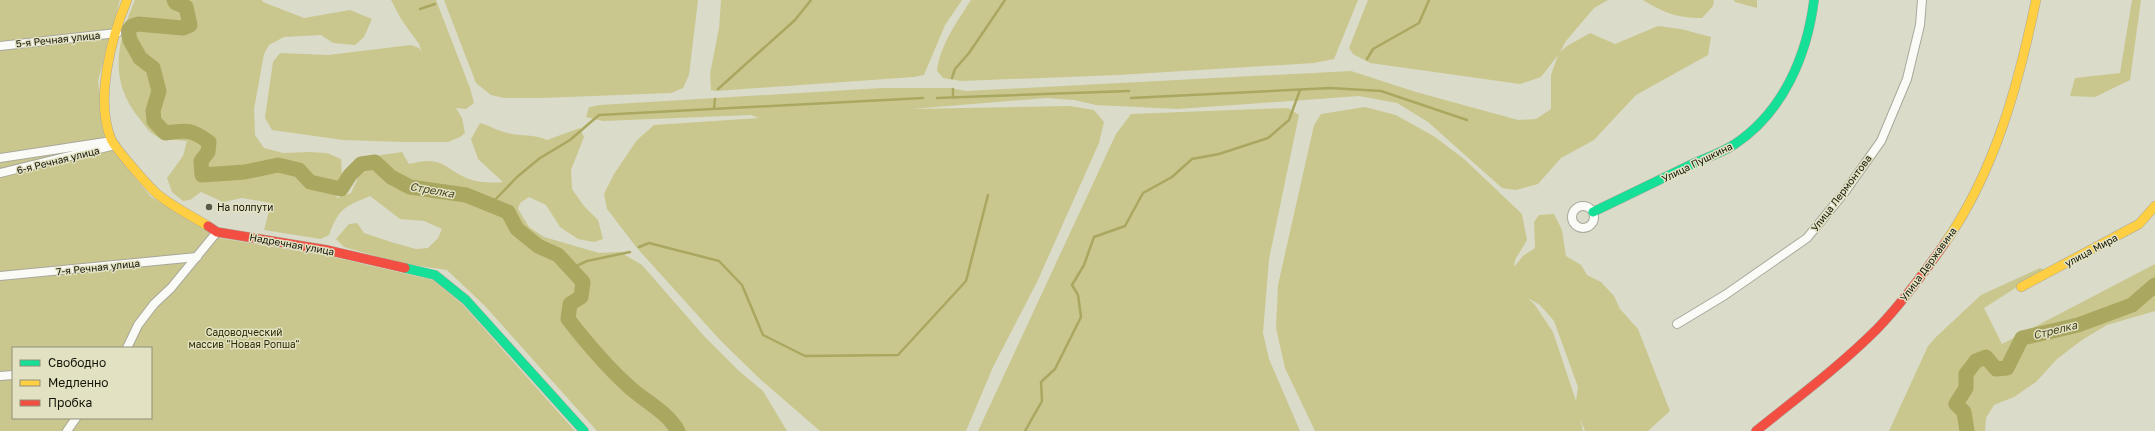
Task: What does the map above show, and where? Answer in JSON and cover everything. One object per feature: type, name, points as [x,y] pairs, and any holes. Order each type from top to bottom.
[{"type":"street","name":"Надречная улица","points":[[127,0],[104,82],[106,123],[114,143],[155,192],[217,232],[327,250],[435,275],[466,300],[584,431]]},
{"type":"street","name":"Улица Пушкина","points":[[1592,212],[1735,144],[1759,123],[1778,99],[1795,71],[1808,40],[1814,0]]},
{"type":"street","name":"Улица Лермонтова","points":[[1676,324],[1725,295],[1807,238],[1844,193],[1881,141],[1907,79],[1920,25],[1922,0]]},
{"type":"street","name":"Улица Державина","points":[[1756,431],[1820,379],[1877,329],[1905,296],[1948,240],[1977,190],[2003,126],[2023,64],[2036,0]]},
{"type":"street","name":"5-я Речная улица","points":[[0,46],[117,33]]},
{"type":"street","name":"6-я Речная улица","points":[[0,158],[114,143]]},
{"type":"street","name":"6-я Речная улица","points":[[0,173],[114,143]]},
{"type":"street","name":"улица Мира","points":[[2021,287],[2138,224],[2155,206]]},
{"type":"street","points":[[127,347],[138,324],[217,232]]},
{"type":"street","name":"7-я Речная улица","points":[[0,276],[197,257]]},
{"type":"street","points":[[0,376],[12,375]]},
{"type":"street","points":[[67,431],[75,419]]},
{"type":"green space","name":"Садоводческий массив \"Новая Ропша\"","points":[[0,0],[120,0],[98,81],[107,144],[151,197],[219,238],[329,256],[433,280],[463,305],[575,431],[0,431]]},
{"type":"green space","points":[[135,0],[262,0],[263,2],[304,18],[350,10],[372,19],[364,37],[355,45],[333,43],[321,35],[284,37],[269,45],[264,54],[254,109],[255,135],[264,148],[283,153],[327,153],[341,159],[342,176],[335,185],[337,198],[351,193],[362,169],[381,155],[402,152],[409,164],[429,161],[436,162],[469,179],[494,183],[503,182],[478,159],[471,139],[480,123],[501,131],[536,136],[547,140],[580,128],[584,137],[571,170],[572,189],[584,206],[598,220],[603,239],[594,242],[578,239],[560,227],[546,205],[529,197],[520,203],[518,209],[529,227],[544,237],[599,253],[620,252],[642,265],[704,336],[739,371],[763,391],[787,431],[597,431],[485,306],[447,270],[400,263],[344,247],[336,239],[349,224],[357,223],[364,233],[416,249],[428,248],[438,238],[442,229],[424,221],[400,219],[370,196],[348,206],[336,219],[329,235],[321,239],[264,230],[271,203],[242,198],[223,202],[201,192],[190,200],[183,201],[172,192],[167,178],[183,156],[187,141],[165,139],[157,137],[152,133],[144,125],[129,104],[119,75],[120,46]]},
{"type":"green space","points":[[391,0],[436,0],[470,88],[474,103],[466,109],[456,108],[462,118],[465,133],[448,142],[404,142],[343,140],[272,130],[265,118],[273,62],[280,53],[328,55],[411,45],[419,48],[422,53],[419,44],[401,19]]},
{"type":"green space","points":[[444,0],[698,0],[689,75],[683,88],[671,93],[542,98],[504,98],[491,95],[476,83]]},
{"type":"green space","points":[[721,0],[962,0],[945,25],[924,75],[914,77],[716,91],[711,90],[710,74],[719,28]]},
{"type":"green space","points":[[971,0],[1358,0],[1334,59],[1314,63],[1118,75],[961,81],[943,78],[937,71],[941,53],[960,16]]},
{"type":"green space","points":[[1368,0],[1608,0],[1594,8],[1566,41],[1560,52],[1567,46],[1590,33],[1615,44],[1658,26],[1681,29],[1711,37],[1708,55],[1636,95],[1594,140],[1561,158],[1538,184],[1516,190],[1502,188],[1428,122],[1397,103],[1359,96],[1178,109],[1096,105],[1074,100],[1046,98],[911,109],[1069,106],[1094,110],[1104,122],[1099,143],[1037,282],[993,367],[966,431],[820,431],[760,379],[720,340],[637,248],[607,209],[604,194],[614,174],[637,140],[654,125],[759,118],[751,115],[603,121],[586,117],[589,107],[600,105],[882,88],[950,88],[966,91],[1351,71],[1416,92],[1518,120],[1536,119],[1551,109],[1551,75],[1558,55],[1541,77],[1520,84],[1370,63],[1353,54],[1349,48]]},
{"type":"green space","points":[[1643,0],[1714,0],[1713,6],[1702,18],[1671,14]]},
{"type":"green space","points":[[1734,0],[1757,0],[1757,8],[1735,2]]},
{"type":"green space","points":[[2132,0],[2141,0],[2130,80],[2095,97],[2070,96],[2075,78],[2120,73]]},
{"type":"green space","points":[[1365,107],[1396,115],[1435,137],[1464,159],[1522,214],[1527,240],[1515,260],[1514,267],[1523,256],[1535,248],[1534,222],[1539,215],[1554,214],[1562,230],[1566,256],[1581,265],[1587,275],[1601,282],[1614,296],[1620,309],[1638,329],[1670,411],[1648,431],[1585,431],[1580,418],[1583,431],[1315,431],[1285,368],[1276,328],[1278,285],[1314,125],[1321,114]],"holes":[[[1528,298],[1540,305],[1554,321],[1578,387],[1576,401],[1553,332],[1535,305]]]},
{"type":"green space","points":[[1288,108],[1299,115],[1269,259],[1263,333],[1269,359],[1300,431],[978,431],[1116,134],[1131,114]]},
{"type":"green space","points":[[2155,264],[2155,311],[2107,325],[2082,340],[2057,359],[2036,382],[2014,397],[1994,405],[1986,418],[1985,431],[1889,431],[1928,346],[1981,295],[2040,268],[2044,270],[1984,308],[2002,344]]},
{"type":"waterway","name":"Стрелка","points":[[174,0],[176,3],[186,7],[190,25],[183,28],[138,24],[132,26],[128,31],[130,40],[140,58],[153,68],[159,91],[153,111],[154,121],[165,133],[184,131],[198,135],[209,142],[208,152],[201,161],[202,175],[245,172],[278,165],[299,170],[310,182],[341,189],[350,175],[361,164],[375,162],[391,177],[410,187],[466,195],[508,212],[517,229],[538,246],[558,255],[583,282],[581,297],[570,304],[568,319],[610,369],[632,390],[667,417],[678,431]]},
{"type":"waterway","points":[[718,89],[795,20],[811,0]]},
{"type":"waterway","points":[[952,78],[955,69],[969,53],[1005,0]]},
{"type":"waterway","points":[[1367,59],[1373,49],[1419,23],[1429,0]]},
{"type":"waterway","points":[[420,9],[435,4]]},
{"type":"waterway","points":[[1131,98],[1330,88],[1381,91],[1467,120]]},
{"type":"waterway","points":[[953,89],[953,97]]},
{"type":"waterway","points":[[1025,431],[1042,401],[1041,382],[1055,369],[1081,317],[1078,295],[1072,285],[1084,265],[1094,237],[1125,226],[1143,193],[1172,177],[1192,159],[1219,154],[1268,138],[1289,120],[1300,90]]},
{"type":"waterway","points":[[937,98],[1129,91]]},
{"type":"waterway","points":[[491,204],[517,177],[540,158],[570,140],[599,115],[923,98]]},
{"type":"waterway","points":[[714,108],[715,99]]},
{"type":"waterway","points":[[639,247],[649,243],[719,261],[742,285],[763,335],[805,356],[898,355],[966,281],[988,195]]},
{"type":"waterway","points":[[572,268],[587,261],[630,252]]},
{"type":"waterway","name":"Стрелка","points":[[1967,431],[1964,412],[1956,404],[1966,388],[1966,374],[1976,361],[1986,357],[1996,369],[2007,368],[2022,338],[2078,325],[2132,305],[2155,285]]},
{"type":"traffic: fast","points":[[1593,212],[1692,164],[1723,151],[1752,131],[1767,116],[1779,99],[1799,62],[1811,21],[1814,0]]},
{"type":"traffic: fast","points":[[405,268],[435,275],[466,300],[584,431]]},
{"type":"traffic: slow","points":[[127,0],[116,32],[107,69],[104,106],[106,123],[111,139],[124,157],[159,196],[208,226]]},
{"type":"traffic: slow","points":[[1945,243],[1963,215],[1978,187],[1991,157],[2012,96],[2036,0]]},
{"type":"traffic: slow","points":[[2021,287],[2139,224],[2155,206]]},
{"type":"traffic: jam","points":[[208,226],[217,232],[327,250],[405,268]]},
{"type":"traffic: jam","points":[[1756,431],[1803,394],[1863,343],[1895,309],[1945,243]]},
{"type":"place","name":"На полпути","points":[[209,207]]}]
